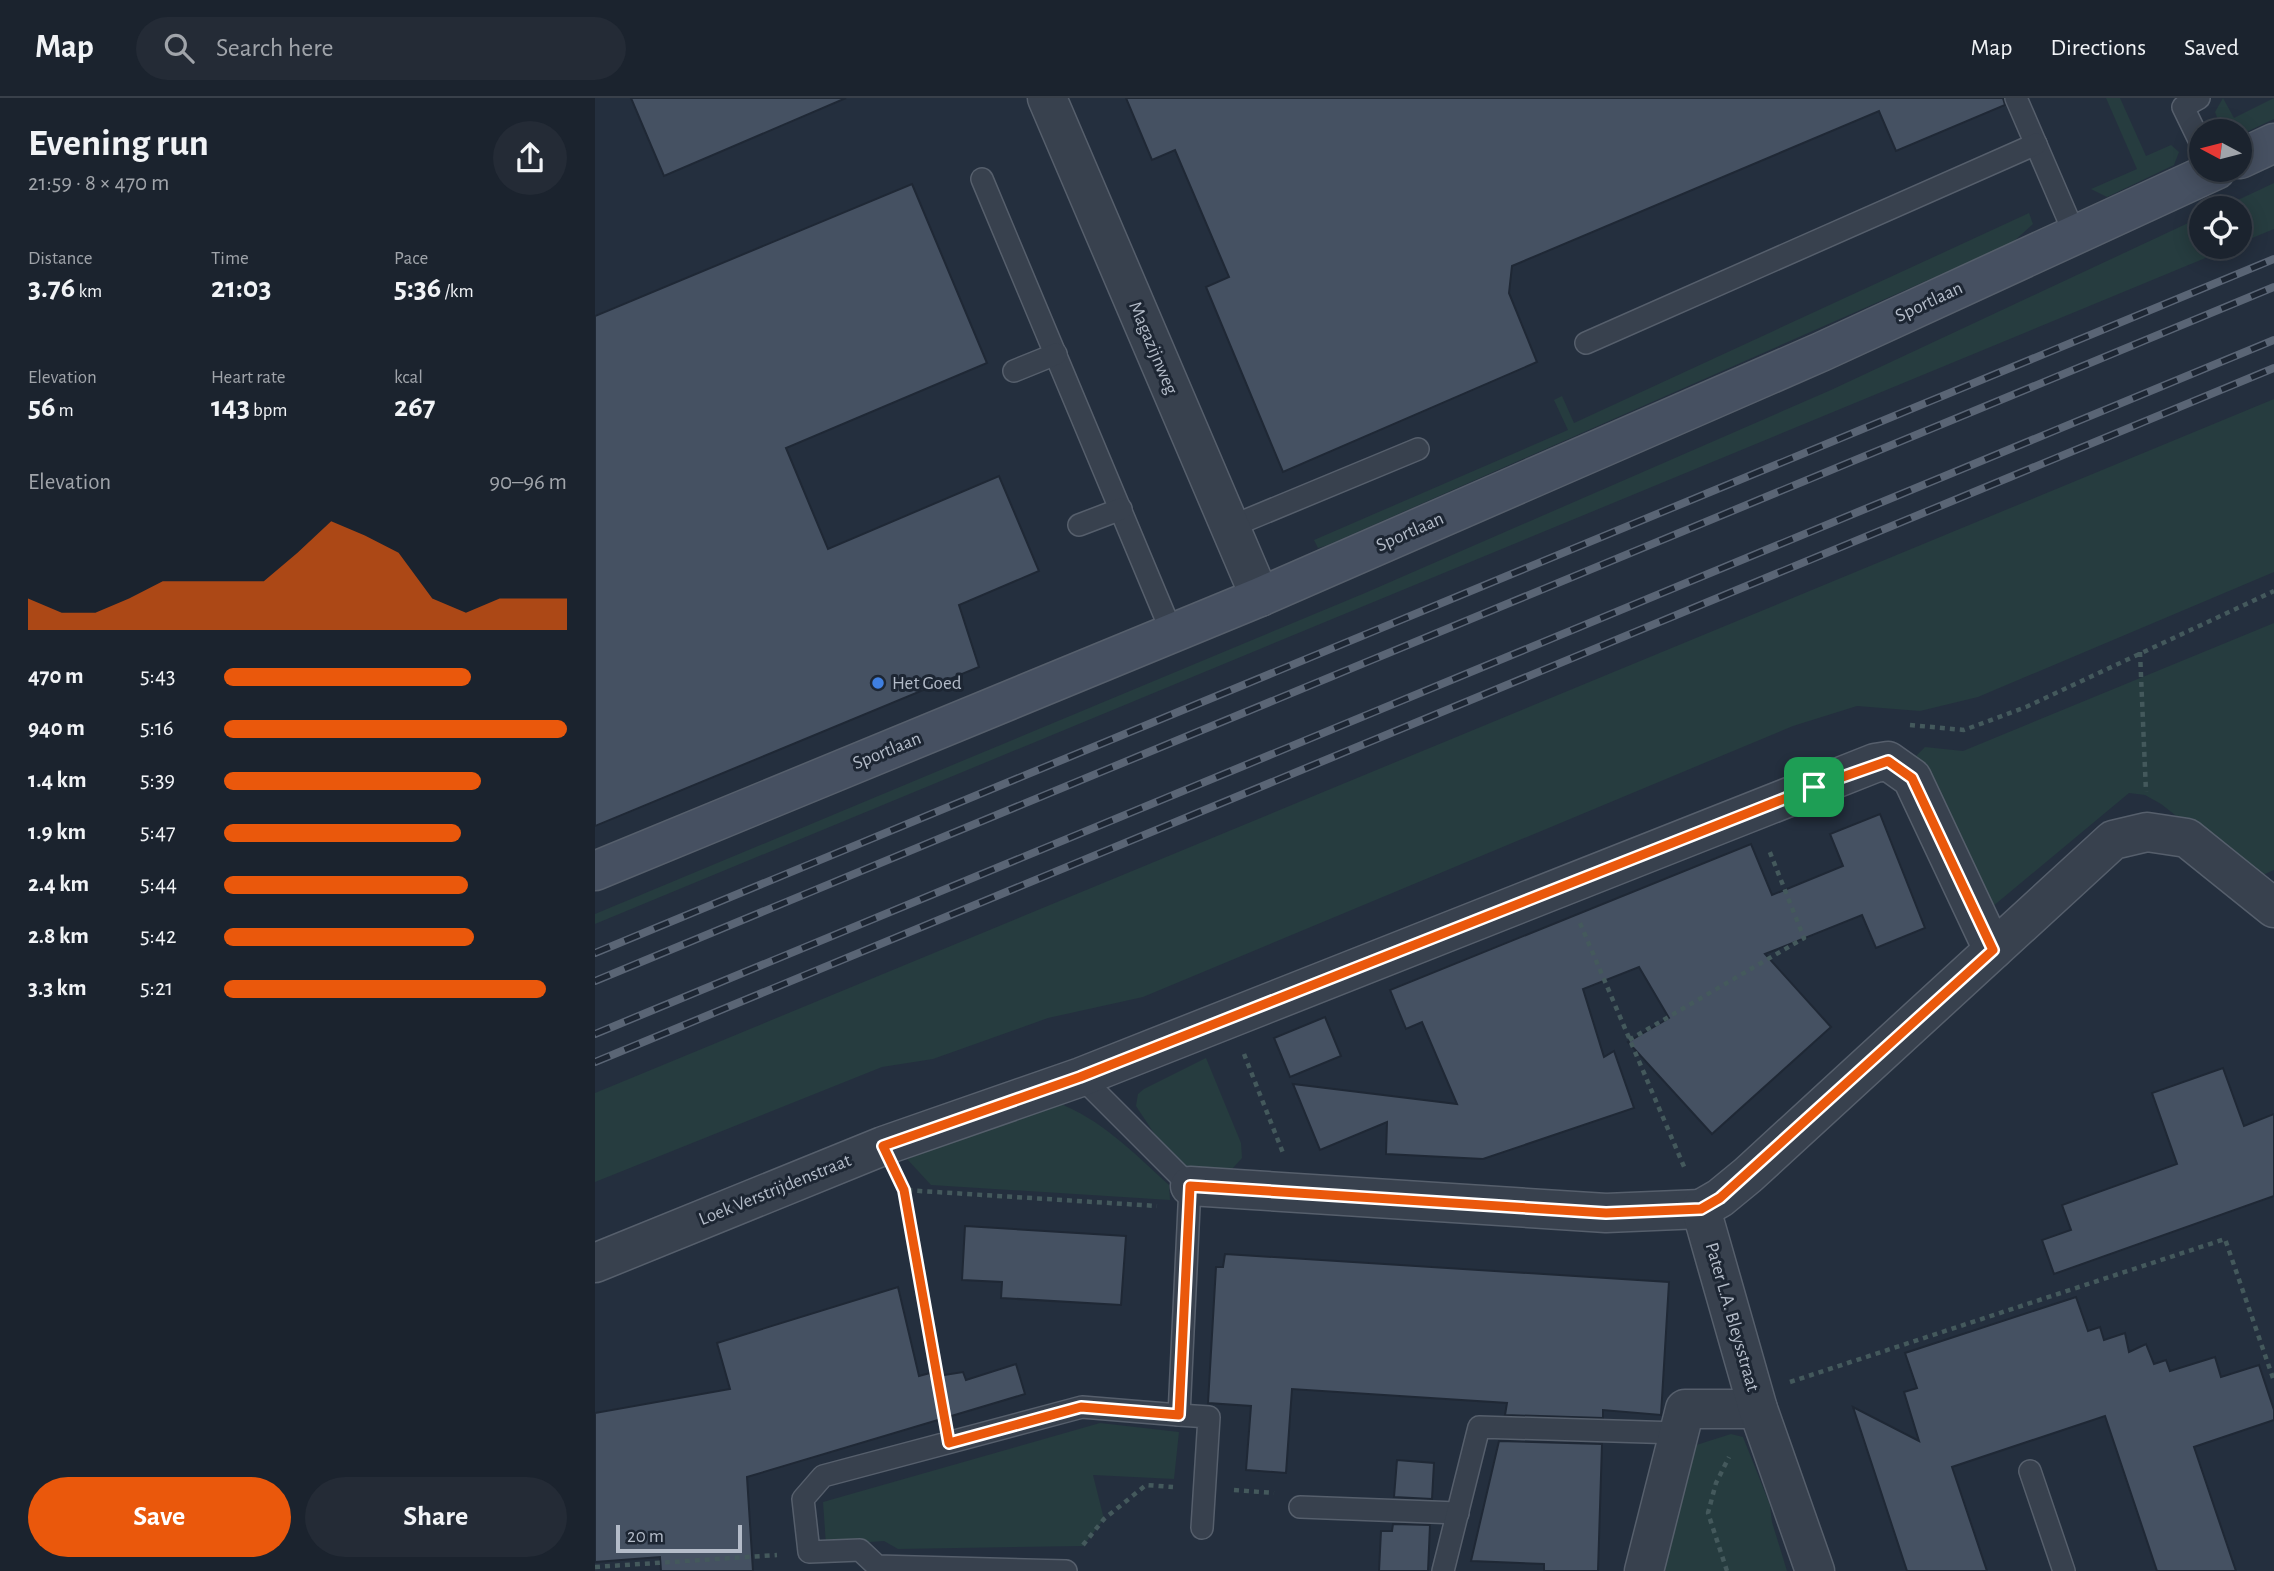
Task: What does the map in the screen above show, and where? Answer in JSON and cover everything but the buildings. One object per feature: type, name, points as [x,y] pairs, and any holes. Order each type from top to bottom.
[{"type":"street","name":"Magazijnweg","points":[[1047,98],[1260,597]]},
{"type":"street","points":[[2252,153],[2274,143]]},
{"type":"street","name":"Sportlaan","points":[[595,871],[1260,597],[1821,352],[2189,182]]},
{"type":"street","name":"Loek Verstrijdenstraat","points":[[595,1264],[883,1146],[1080,1077],[1753,811],[1888,761],[1912,778],[1993,950]]},
{"type":"street","points":[[1190,1197],[1299,1193],[1606,1213],[1701,1209],[1720,1198],[1748,1175],[2113,840],[2147,832],[2187,838],[2274,908]]},
{"type":"street","name":"Pater L.A. Bleysstraat","points":[[1701,1209],[1745,1404],[1815,1571]]},
{"type":"street","name":"Pater L.A. Bleysstraat","points":[[1644,1571],[1685,1409],[1745,1404]]},
{"type":"lane","points":[[2016,98],[2075,234]]},
{"type":"lane","points":[[2189,119],[2183,107],[2199,98]]},
{"type":"lane","points":[[1586,343],[2036,144]]},
{"type":"lane","points":[[982,179],[1172,633]]},
{"type":"lane","points":[[1014,371],[1056,354]]},
{"type":"lane","points":[[1230,527],[1417,449]]},
{"type":"lane","points":[[1079,525],[1121,509]]},
{"type":"lane","points":[[1080,1077],[1190,1197],[1179,1415]]},
{"type":"lane","points":[[1074,1565],[877,1566],[860,1550],[809,1552],[803,1500],[823,1476],[1081,1407],[1209,1417],[1202,1528]]},
{"type":"lane","points":[[1443,1571],[1479,1427],[1679,1433]]},
{"type":"lane","points":[[2030,1471],[2064,1571]]},
{"type":"lane","points":[[1300,1507],[1458,1513]]},
{"type":"path","points":[[2140,652],[2147,832]]},
{"type":"path","points":[[1629,1040],[1804,938],[1753,811]]},
{"type":"path","points":[[1564,886],[1701,1209]]},
{"type":"path","points":[[1230,1018],[1299,1193]]},
{"type":"path","points":[[883,1146],[904,1190],[949,1443]]},
{"type":"path","points":[[904,1190],[1190,1197]]},
{"type":"path","points":[[1727,1571],[1708,1513],[1716,1483],[1730,1460],[1745,1404],[2224,1239],[2274,1381]]},
{"type":"path","points":[[1074,1565],[1083,1546],[1104,1519],[1146,1485],[1300,1494],[1300,1507]]},
{"type":"path","points":[[595,1567],[809,1552]]},
{"type":"green space","points":[[2106,98],[2120,98],[2146,156],[2171,145],[2179,152],[2174,165],[2107,197],[2091,189],[2137,169]]},
{"type":"green space","points":[[2223,98],[2234,118],[2274,98],[2274,119],[2252,129],[2252,119],[2218,119],[2215,112]]},
{"type":"green space","points":[[2274,183],[2274,229],[2252,238],[2252,196],[2246,196]]},
{"type":"green space","points":[[2029,213],[2033,224],[2012,243],[1328,545],[1318,548],[1314,540],[1568,430],[1554,400],[1562,396],[1574,423]]},
{"type":"green space","points":[[2189,223],[2189,259],[2203,259],[595,924],[595,914],[1365,593],[1831,390]]},
{"type":"green space","points":[[2274,399],[2274,572],[1978,697],[1920,711],[1857,706],[1793,726],[1143,997],[1048,1018],[933,1059],[882,1067],[595,1182],[595,1093]]},
{"type":"green space","points":[[2274,623],[2274,870],[2256,878],[2161,804],[2145,795],[2129,793],[1992,907],[1911,761],[1925,747],[1963,751]]},
{"type":"green space","points":[[1206,1058],[1241,1143],[1242,1158],[1232,1169],[1183,1166],[1177,1168],[1136,1106],[1138,1094],[1144,1089]]},
{"type":"green space","points":[[1056,1102],[1088,1118],[1130,1149],[1169,1185],[1170,1200],[931,1185],[907,1159]]},
{"type":"green space","points":[[1100,1423],[1179,1432],[1174,1479],[1093,1475],[1104,1519],[1083,1546],[898,1549],[884,1541],[826,1545],[823,1502]]},
{"type":"green space","points":[[1731,1434],[1743,1437],[1770,1505],[1772,1522],[1787,1571],[1652,1571],[1690,1447]]},
{"type":"railway","points":[[595,953],[2274,259]]},
{"type":"railway","points":[[595,981],[2274,287]]},
{"type":"railway","points":[[595,1034],[2274,340]]},
{"type":"railway","points":[[595,1062],[2274,368]]},
{"type":"place","name":"Het Goed","points":[[878,683]]},
{"type":"route","points":[[1888,761],[1912,778],[1993,950],[1720,1198],[1701,1209],[1606,1213],[1190,1186],[1179,1415],[1081,1407],[949,1443],[904,1190],[883,1146],[1080,1077],[1814,787],[1875,763],[1888,761]]}]
